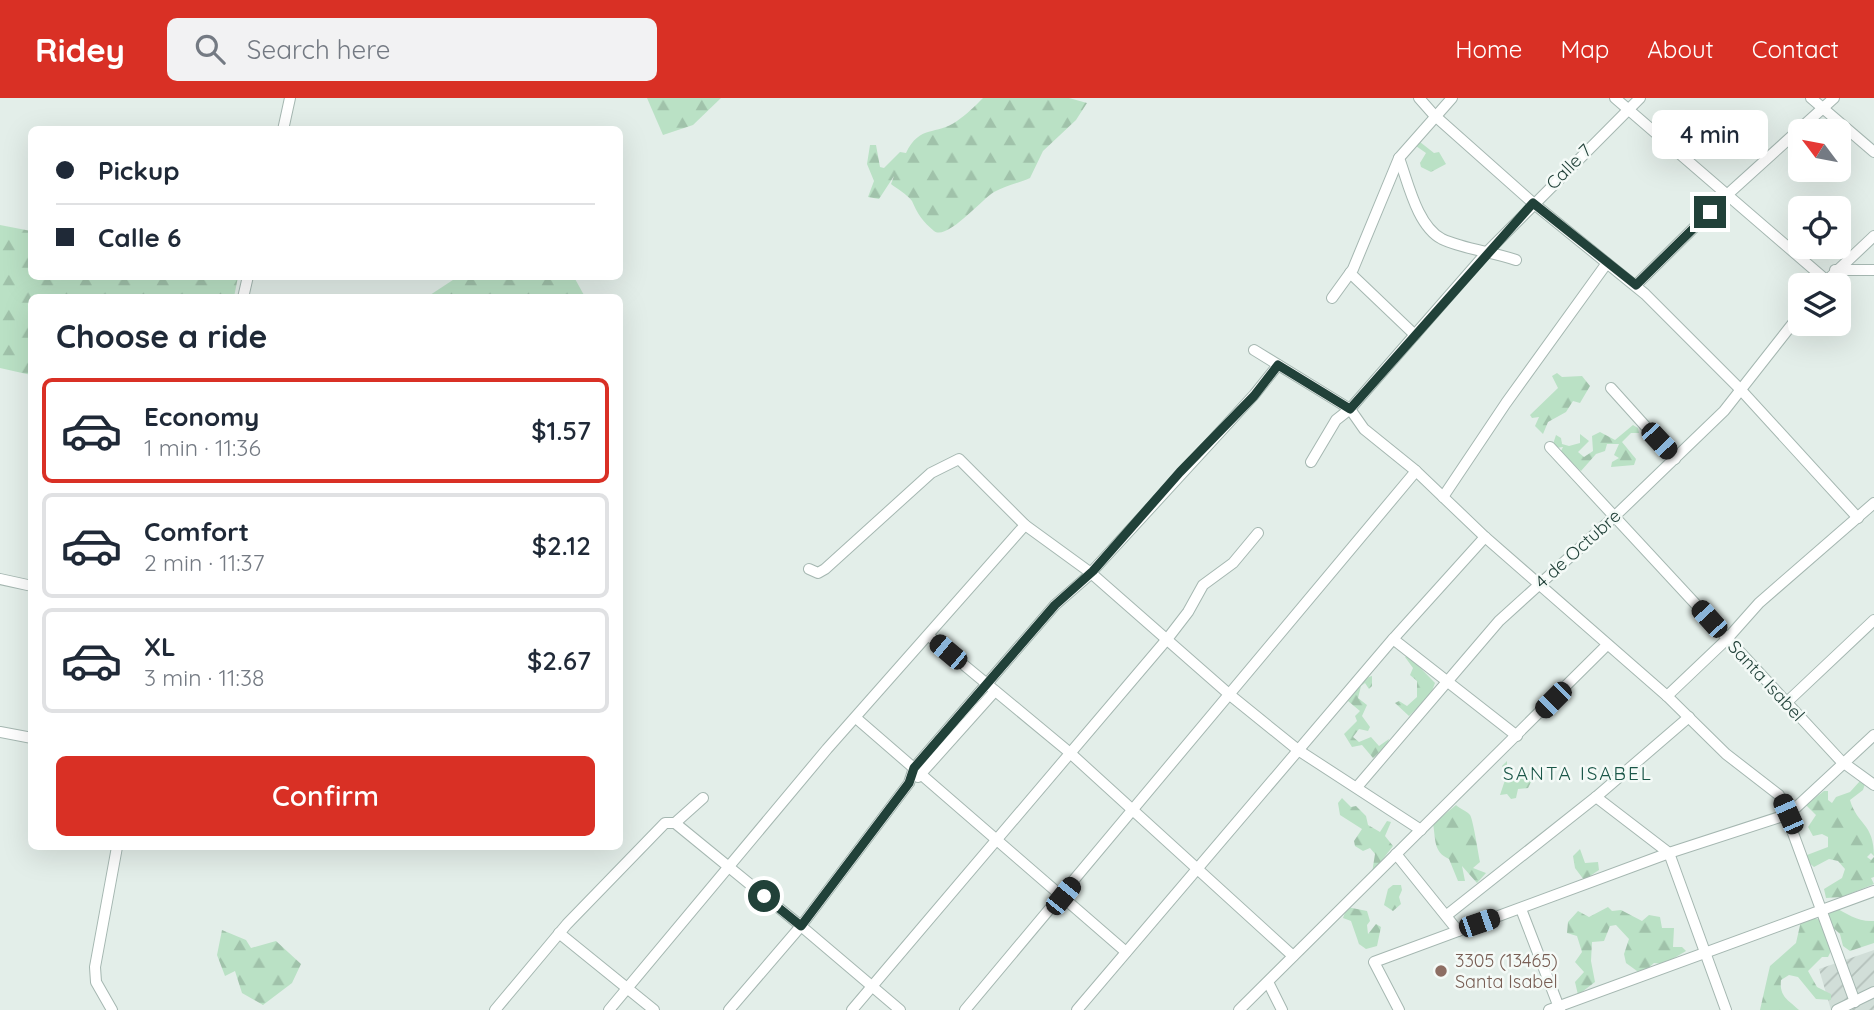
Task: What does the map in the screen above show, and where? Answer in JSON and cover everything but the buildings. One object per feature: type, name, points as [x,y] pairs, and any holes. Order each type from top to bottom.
[{"type":"street","points":[[284,126],[290,98]]},
{"type":"street","points":[[1419,98],[1434,115],[1533,203],[1636,285],[1741,390],[1858,518]]},
{"type":"street","points":[[1332,298],[1350,273],[1399,158],[1434,115],[1452,98]]},
{"type":"street","points":[[1615,98],[1728,194],[1813,273]]},
{"type":"street","name":"Calle 7","points":[[1311,462],[1331,426],[1350,409],[1488,251],[1640,98]]},
{"type":"street","points":[[1811,98],[1874,152]]},
{"type":"street","points":[[1636,285],[1728,194],[1834,98]]},
{"type":"street","points":[[1399,158],[1421,213],[1431,230],[1442,239],[1516,260]]},
{"type":"street","points":[[1832,273],[1874,236]]},
{"type":"street","points":[[1443,498],[1506,403],[1607,263]]},
{"type":"street","points":[[1835,270],[1874,270]]},
{"type":"street","points":[[1350,273],[1415,335]]},
{"type":"street","name":"4 de Octubre","points":[[1357,787],[1491,629],[1615,516],[1724,411],[1788,330]]},
{"type":"street","points":[[1254,350],[1350,409],[1364,429],[1416,471],[1485,537],[1667,696],[1727,754],[1779,796],[1788,814],[1856,1002]]},
{"type":"street","points":[[729,1010],[801,926],[918,771],[991,687],[1055,605],[1091,572],[1153,501],[1254,396],[1278,365]]},
{"type":"street","points":[[1611,388],[1675,459]]},
{"type":"street","name":"Santa Isabel","points":[[1550,447],[1845,764],[1874,785]]},
{"type":"street","points":[[809,569],[818,572],[825,569],[931,473],[959,459],[1026,525],[1091,572],[1230,695],[1298,750],[1421,830]]},
{"type":"street","points":[[965,1010],[1416,471]]},
{"type":"street","points":[[1667,696],[1727,639],[1759,603],[1874,503]]},
{"type":"street","points":[[609,1010],[727,865],[1026,525]]},
{"type":"street","points":[[852,1010],[1168,638],[1188,612],[1203,585],[1233,563],[1258,533]]},
{"type":"street","points":[[1077,1010],[1393,639],[1485,537]]},
{"type":"street","points":[[0,579],[28,585]]},
{"type":"street","points":[[1787,702],[1874,621]]},
{"type":"street","points":[[929,636],[1069,752],[1200,868],[1293,956]]},
{"type":"street","points":[[1393,639],[1517,736]]},
{"type":"street","points":[[1239,1010],[1607,645]]},
{"type":"street","points":[[1447,915],[1596,797],[1689,717]]},
{"type":"street","points":[[856,718],[1126,953]]},
{"type":"street","points":[[0,732],[28,737]]},
{"type":"street","points":[[1399,1010],[1374,962],[1669,853],[1788,814],[1874,735]]},
{"type":"street","points":[[1596,797],[1669,853],[1726,1010]]},
{"type":"street","points":[[675,823],[703,798]]},
{"type":"street","points":[[495,1010],[559,933],[665,823],[675,823],[900,1010]]},
{"type":"street","points":[[112,1010],[96,982],[95,967],[116,850]]},
{"type":"street","points":[[1396,854],[1458,931]]},
{"type":"street","points":[[1521,909],[1556,1009],[1706,950],[1874,891]]},
{"type":"street","points":[[559,933],[654,1010]]},
{"type":"street","points":[[1268,982],[1282,1010]]},
{"type":"street","points":[[1837,1010],[1874,992]]},
{"type":"shaded area","points":[[1874,950],[1874,1010],[1831,1010],[1819,969]]},
{"type":"green space","points":[[647,98],[721,98],[693,125],[663,135]]},
{"type":"green space","points":[[983,98],[1069,98],[1087,103],[1076,120],[1043,151],[1030,178],[994,192],[947,230],[934,231],[927,224],[910,199],[891,184],[894,176],[879,199],[868,197],[874,181],[867,164],[870,145],[876,145],[880,167],[884,168],[900,152],[906,153],[917,138],[957,121]]},
{"type":"green space","points":[[1420,142],[1434,153],[1439,152],[1446,164],[1431,172],[1421,167],[1420,163],[1426,153],[1416,146]]},
{"type":"green space","points":[[0,225],[28,230],[28,280],[237,280],[235,294],[28,294],[28,374],[0,368]]},
{"type":"green space","points":[[453,280],[576,280],[583,294],[432,294]]},
{"type":"green space","points":[[1557,373],[1562,377],[1582,376],[1590,386],[1580,403],[1573,401],[1566,412],[1548,422],[1543,434],[1535,426],[1539,417],[1532,418],[1530,415],[1558,388],[1552,376]]},
{"type":"green space","points":[[1633,425],[1638,428],[1639,433],[1631,433],[1622,442],[1636,459],[1634,465],[1611,467],[1612,462],[1619,458],[1614,455],[1619,444],[1607,444],[1605,451],[1596,454],[1581,471],[1560,453],[1563,447],[1556,448],[1553,444],[1556,435],[1561,438],[1562,444],[1569,446],[1580,443],[1580,434],[1589,441],[1578,452],[1584,457],[1593,451],[1592,436],[1600,432],[1615,440]]},
{"type":"green space","points":[[1408,655],[1435,683],[1430,696],[1409,716],[1395,703],[1399,701],[1407,706],[1417,697],[1417,681],[1410,675],[1413,668],[1405,657]]},
{"type":"green space","points":[[1372,676],[1372,686],[1369,689],[1365,683],[1361,686],[1358,698],[1367,705],[1362,716],[1370,727],[1368,731],[1359,729],[1353,737],[1359,742],[1371,737],[1379,746],[1389,739],[1387,745],[1373,758],[1362,745],[1352,747],[1344,734],[1357,721],[1355,716],[1360,711],[1348,701],[1349,697],[1361,682]]},
{"type":"green space","points":[[1507,761],[1507,770],[1514,777],[1525,772],[1533,777],[1531,770],[1535,767],[1540,771],[1528,788],[1518,789],[1516,798],[1511,799],[1507,794],[1500,795],[1507,774],[1502,766]]},
{"type":"green space","points":[[1860,781],[1865,784],[1863,790],[1850,800],[1871,837],[1874,856],[1871,853],[1867,857],[1871,860],[1874,857],[1874,877],[1871,878],[1874,884],[1842,897],[1826,898],[1824,889],[1842,878],[1845,869],[1838,861],[1829,859],[1814,867],[1807,861],[1807,855],[1828,847],[1828,837],[1822,834],[1813,836],[1808,827],[1816,815],[1806,805],[1824,791],[1828,791],[1828,800],[1832,803],[1836,797],[1850,792]]},
{"type":"green space","points":[[1342,798],[1351,807],[1356,806],[1366,816],[1368,825],[1380,832],[1387,821],[1391,822],[1385,836],[1393,846],[1372,873],[1375,854],[1370,848],[1363,851],[1355,846],[1354,841],[1362,829],[1340,815],[1338,803]]},
{"type":"green space","points":[[1456,805],[1469,814],[1473,823],[1480,862],[1473,868],[1486,873],[1477,883],[1462,866],[1465,881],[1458,881],[1449,859],[1440,853],[1436,844],[1433,824]]},
{"type":"green space","points":[[1580,849],[1585,863],[1598,862],[1599,870],[1584,880],[1575,868],[1573,856]]},
{"type":"green space","points":[[1393,885],[1401,885],[1402,890],[1399,897],[1401,904],[1393,911],[1384,905],[1388,889]]},
{"type":"green space","points":[[1347,907],[1367,911],[1370,921],[1367,925],[1368,934],[1376,924],[1381,927],[1377,946],[1366,949],[1359,944],[1351,921],[1343,918]]},
{"type":"green space","points":[[1608,907],[1612,911],[1621,910],[1642,921],[1649,915],[1660,917],[1662,928],[1674,928],[1673,947],[1682,947],[1686,951],[1664,964],[1654,963],[1646,970],[1637,971],[1626,963],[1624,954],[1629,939],[1616,925],[1610,926],[1604,941],[1592,942],[1591,961],[1595,982],[1578,995],[1575,982],[1584,972],[1575,962],[1582,952],[1577,936],[1567,933],[1568,922],[1578,911],[1589,917]]},
{"type":"green space","points":[[1834,907],[1858,919],[1874,921],[1874,943],[1850,951],[1843,946],[1840,934],[1828,923],[1827,917]]},
{"type":"green space","points":[[1807,918],[1820,919],[1833,947],[1828,957],[1822,957],[1808,971],[1817,987],[1831,994],[1831,1000],[1816,999],[1798,977],[1789,975],[1781,980],[1782,990],[1786,998],[1799,1010],[1760,1010],[1770,966],[1796,943],[1801,921]]},
{"type":"green space","points":[[222,930],[246,940],[251,948],[276,941],[301,964],[292,983],[263,1005],[242,993],[235,971],[225,976],[217,955]]},
{"type":"place","name":"3305 (13465) Santa Isabel","points":[[1441,971]]},
{"type":"district","name":"SANTA ISABEL","points":[[1578,773]]},
{"type":"route","points":[[764,896],[801,926],[909,783],[914,768],[1055,605],[1093,571],[1180,472],[1254,396],[1278,365],[1350,409],[1533,203],[1636,285],[1710,212]]}]
